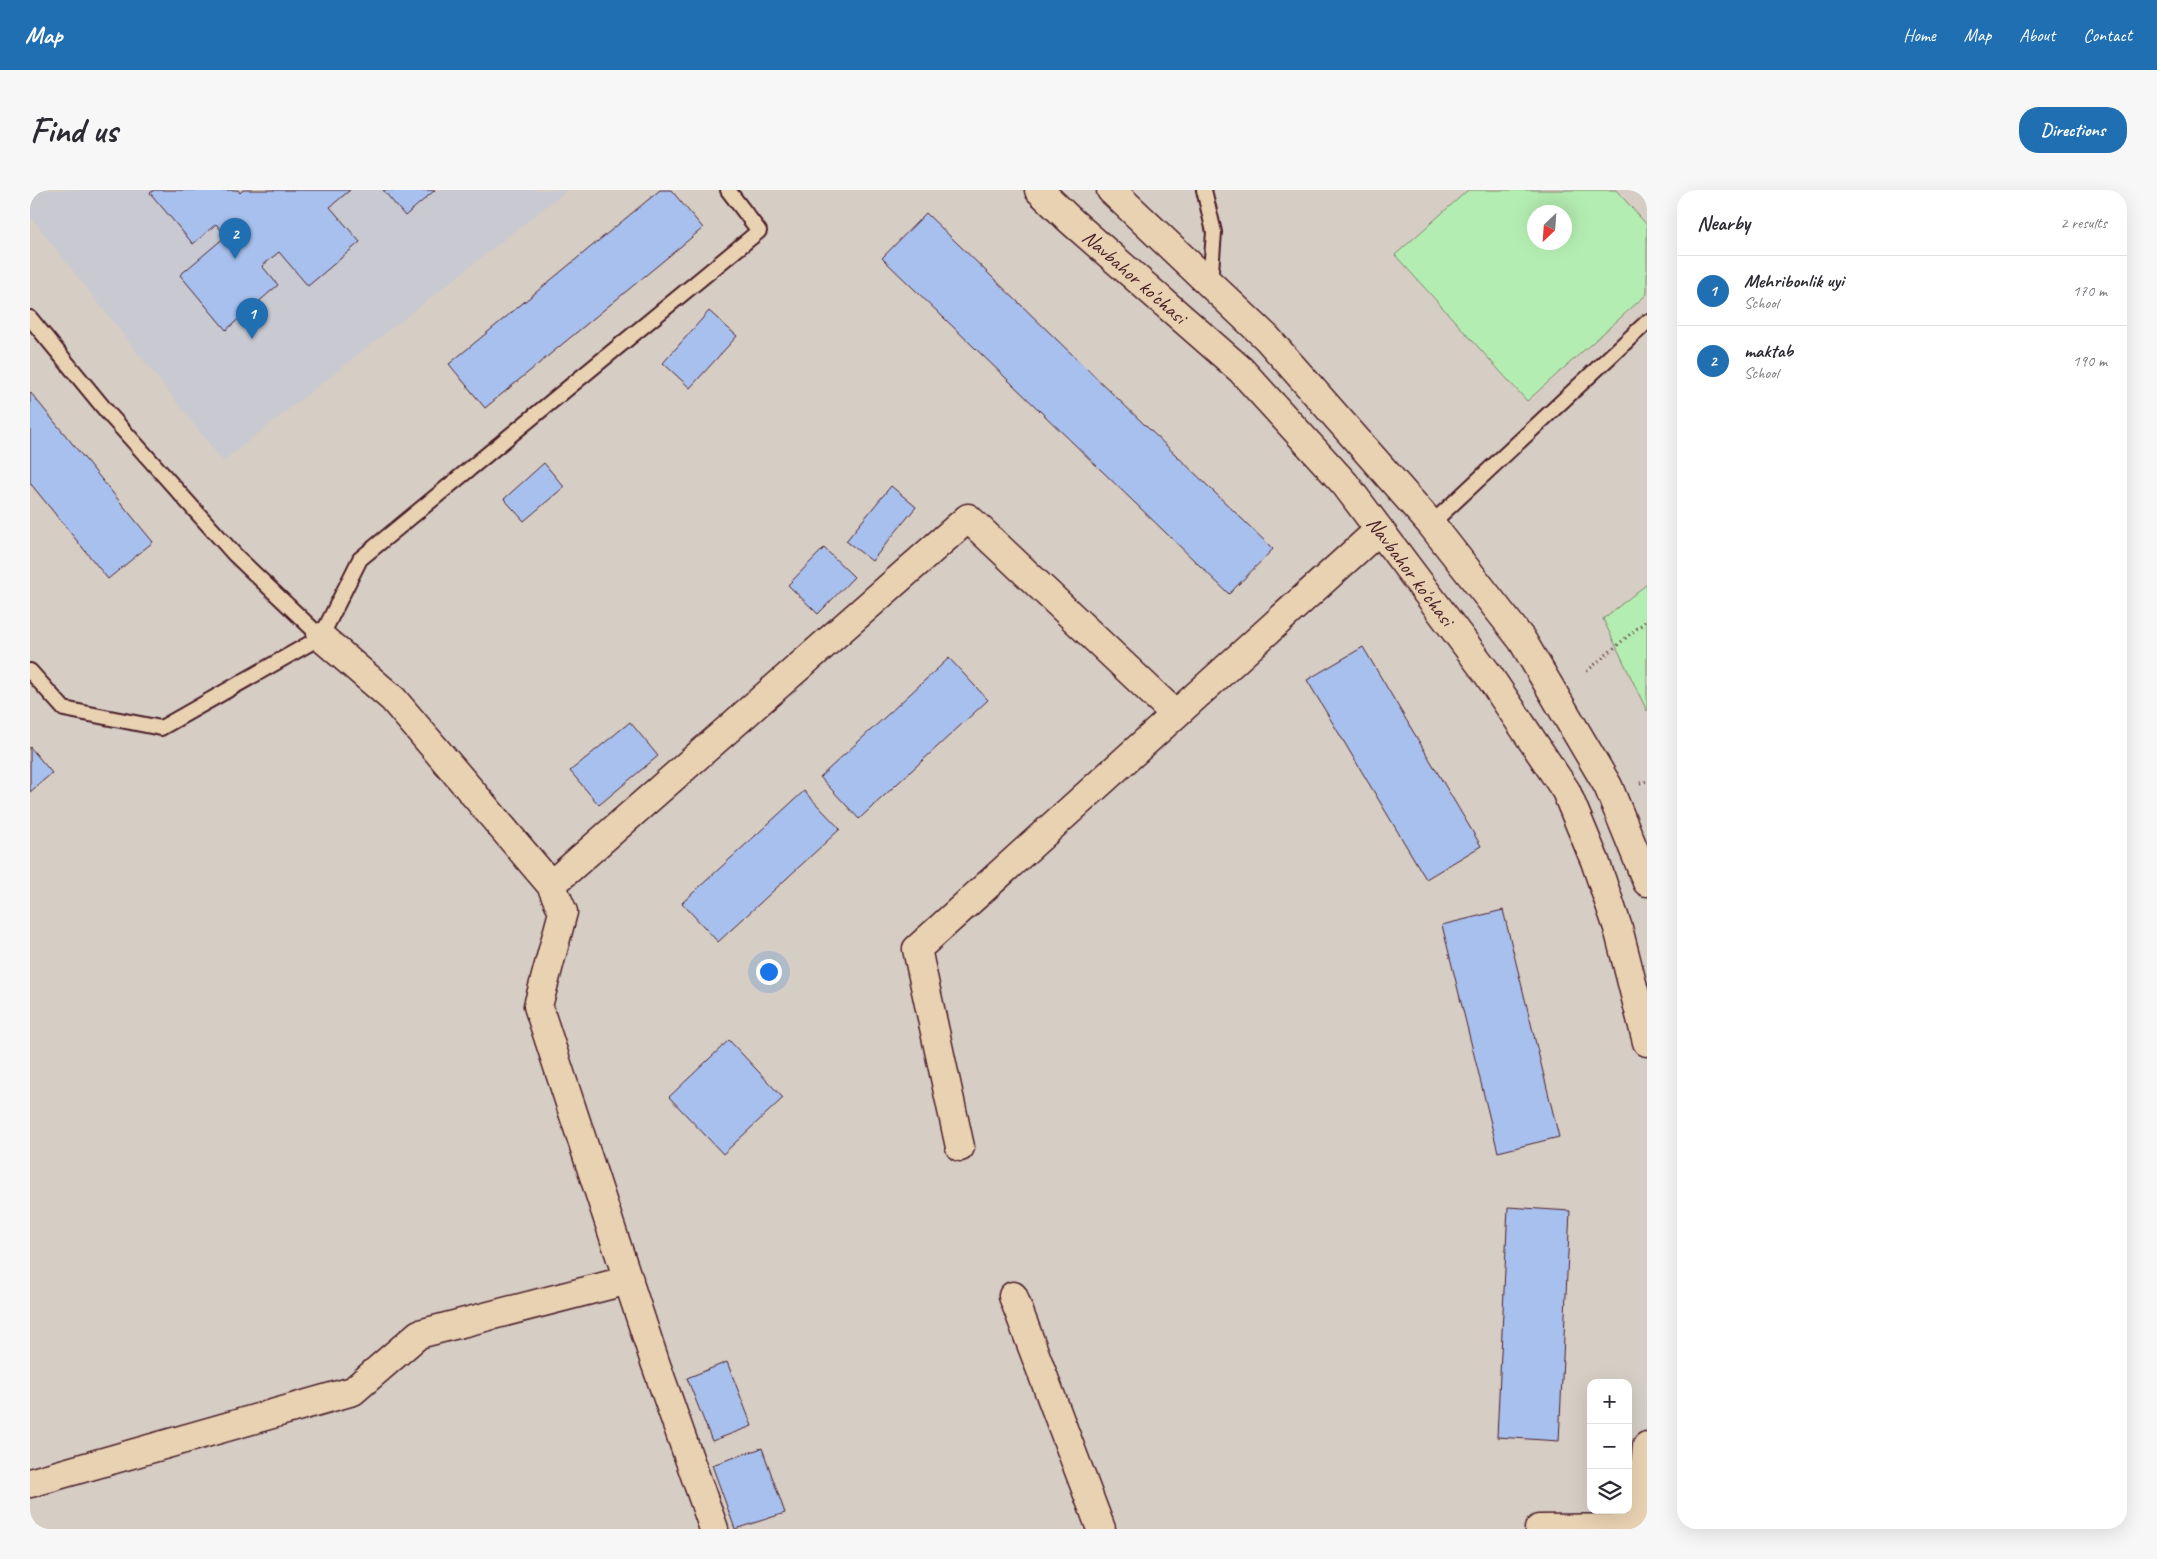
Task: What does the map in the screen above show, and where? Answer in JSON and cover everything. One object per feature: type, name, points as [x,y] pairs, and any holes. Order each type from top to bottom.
[{"type":"street","name":"Navbahor ko'chasi","points":[[1039,190],[1070,220],[1241,370],[1345,484],[1487,673],[1566,790],[1596,861],[1618,928],[1647,1042]]},
{"type":"street","name":"Navbahor ko'chasi","points":[[1111,190],[1267,338],[1431,524],[1522,640],[1608,786],[1647,882]]},
{"type":"street","points":[[1345,484],[1373,459]]},
{"type":"street","points":[[551,884],[968,518],[1175,714]]},
{"type":"street","points":[[960,1147],[916,949],[1378,530]]},
{"type":"street","points":[[321,637],[393,699],[551,884],[563,912],[538,1006],[714,1529]]},
{"type":"street","points":[[30,1483],[353,1391],[419,1334],[629,1280]]},
{"type":"street","points":[[1013,1296],[1101,1529]]},
{"type":"street","points":[[1538,1529],[1639,1528],[1647,1446]]},
{"type":"lane","points":[[30,671],[64,709],[161,728],[321,637],[360,559],[759,231],[728,190]]},
{"type":"lane","points":[[1204,190],[1214,232],[1210,284]]},
{"type":"lane","points":[[30,318],[108,413],[235,555],[321,637]]},
{"type":"lane","points":[[1431,524],[1647,322]]},
{"type":"path","points":[[1587,671],[1647,620]]},
{"type":"path","points":[[1640,783],[1647,781]]},
{"type":"shaded area","points":[[30,190],[567,190],[223,461],[30,216]]},
{"type":"green space","points":[[1468,190],[1616,190],[1647,225],[1647,294],[1527,401],[1395,255]]},
{"type":"green space","points":[[1647,584],[1647,711],[1603,619]]},
{"type":"building","points":[[154,190],[238,190],[240,193],[243,190],[350,190],[330,207],[360,242],[308,286],[279,252],[262,266],[278,285],[226,330],[180,275],[226,236],[216,224],[193,244],[150,193]]},
{"type":"building","points":[[383,190],[435,190],[405,216]]},
{"type":"building","points":[[660,190],[671,190],[703,228],[485,408],[449,364]]},
{"type":"building","points":[[926,213],[1273,549],[1229,594],[882,258]]},
{"type":"building","points":[[709,311],[737,336],[690,388],[663,363]]},
{"type":"building","points":[[30,392],[153,542],[108,579],[30,483]]},
{"type":"building","points":[[544,463],[564,487],[524,521],[504,499]]},
{"type":"building","points":[[891,486],[916,507],[872,561],[846,541]]},
{"type":"building","points":[[824,548],[854,577],[818,614],[788,585]]},
{"type":"building","points":[[1363,647],[1481,846],[1426,879],[1307,680]]},
{"type":"building","points":[[949,658],[988,700],[859,819],[820,777]]},
{"type":"building","points":[[630,722],[658,756],[599,805],[570,771]]},
{"type":"building","points":[[30,747],[52,773],[30,792]]},
{"type":"building","points":[[804,791],[840,829],[718,942],[682,903]]},
{"type":"building","points":[[1503,910],[1559,1137],[1498,1152],[1442,925]]},
{"type":"building","points":[[729,1040],[783,1098],[723,1154],[669,1097]]},
{"type":"building","points":[[1508,1207],[1570,1211],[1559,1441],[1497,1437]]},
{"type":"building","points":[[727,1362],[752,1426],[712,1441],[687,1378]]},
{"type":"building","points":[[762,1448],[785,1513],[735,1529],[712,1465]]},
{"type":"place","name":"maktab","points":[[235,259]]},
{"type":"place","name":"Mehribonlik uyi","points":[[252,339]]}]
